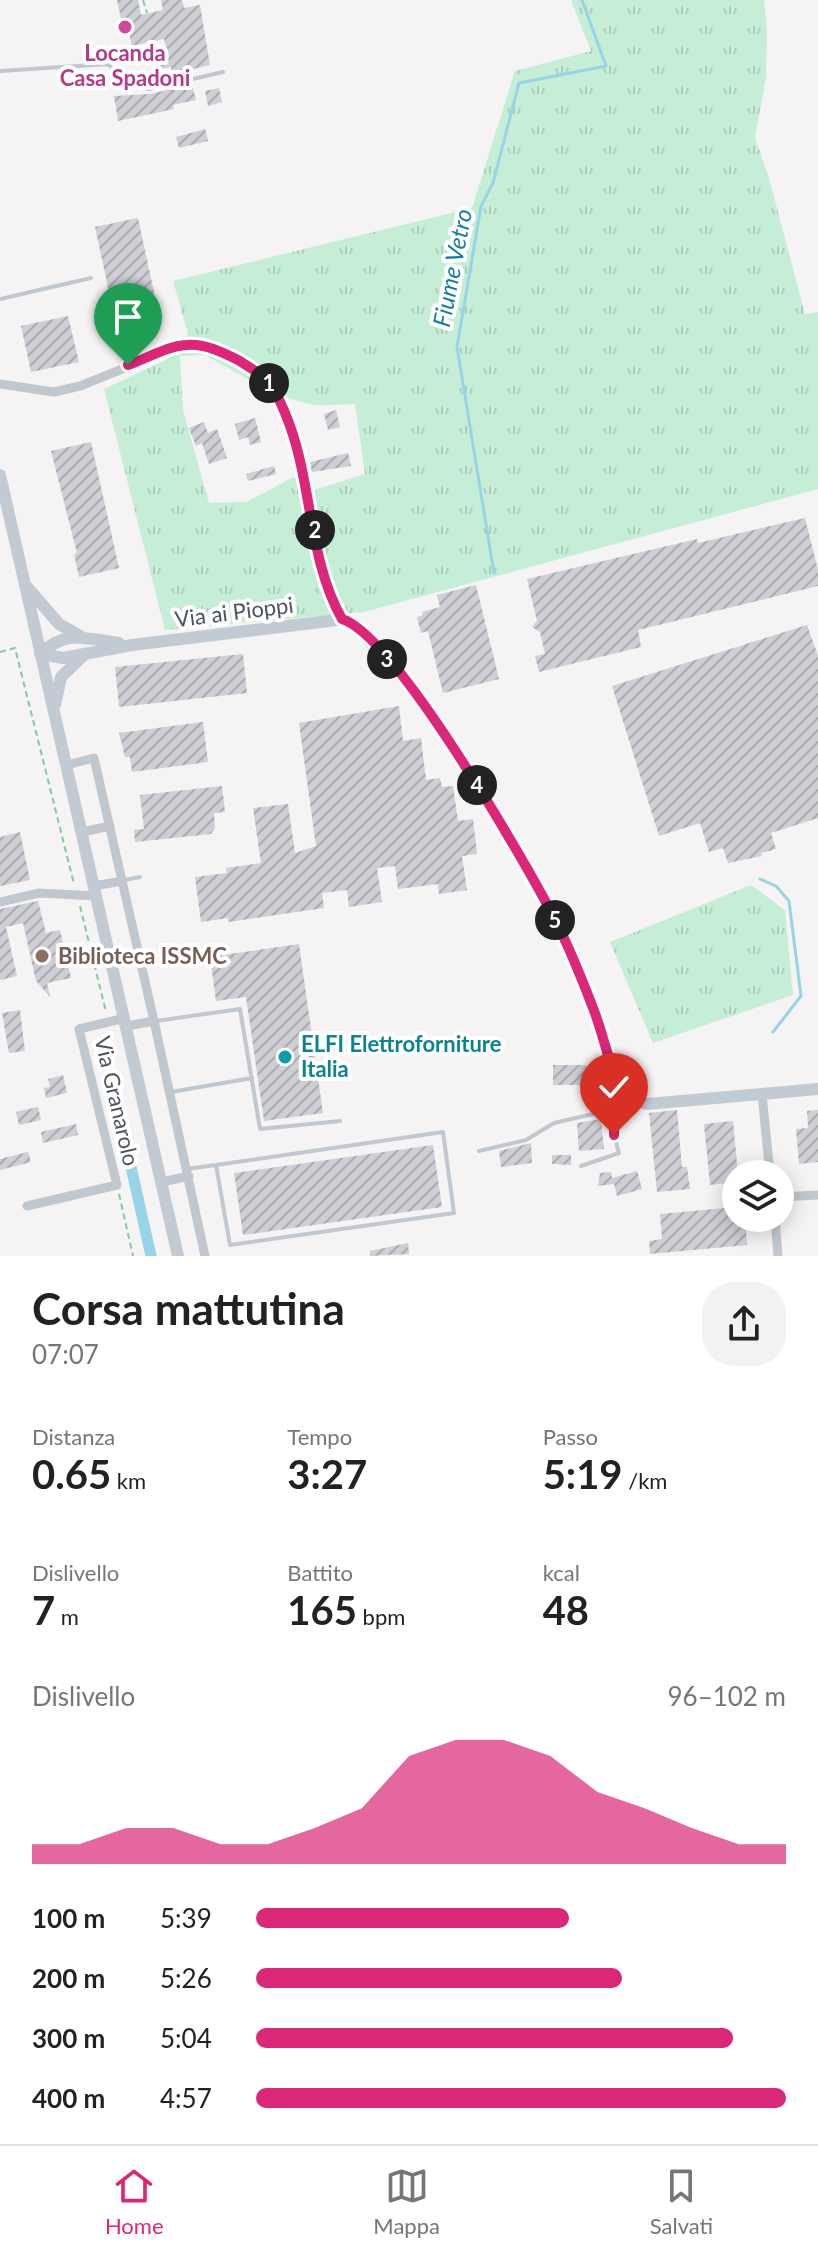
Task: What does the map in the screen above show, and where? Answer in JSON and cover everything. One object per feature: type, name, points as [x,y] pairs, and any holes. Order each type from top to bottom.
[{"type":"street","points":[[0,384],[54,392],[80,386],[182,345],[222,351],[264,378],[278,394],[294,433],[325,579],[342,619],[352,622],[364,633],[402,678],[458,754],[489,805],[550,910],[594,1010],[613,1077],[626,1099],[647,1104],[818,1089]]},
{"type":"street","name":"Via Granarolo","points":[[0,475],[178,1256]]},
{"type":"street","name":"Via ai Pioppi","points":[[24,583],[59,624],[86,639]]},
{"type":"street","name":"Via ai Pioppi","points":[[40,654],[52,658],[84,655],[132,645],[342,619]]},
{"type":"street","name":"Via ai Pioppi","points":[[40,654],[62,638],[132,645]]},
{"type":"street","points":[[54,712],[61,677],[84,655]]},
{"type":"street","points":[[67,765],[94,758],[205,1256]]},
{"type":"street","points":[[82,832],[110,826]]},
{"type":"street","points":[[0,902],[39,893],[77,895],[122,881]]},
{"type":"street","name":"Via Granarolo","points":[[27,1206],[117,1185],[79,1029],[108,1022],[154,1021]]},
{"type":"street","points":[[762,1094],[769,1160]]},
{"type":"street","points":[[162,1182],[188,1173]]},
{"type":"street","points":[[794,1196],[818,1195]]},
{"type":"street","points":[[776,1232],[778,1256]]},
{"type":"lane","points":[[0,71],[108,64],[129,83],[149,89],[223,72]]},
{"type":"lane","points":[[0,299],[91,278]]},
{"type":"lane","points":[[122,881],[140,877]]},
{"type":"lane","points":[[154,1021],[240,1009],[260,1129],[340,1121]]},
{"type":"lane","points":[[170,1092],[252,1078]]},
{"type":"lane","points":[[479,1151],[526,1140],[554,1123],[615,1109],[614,1135],[619,1153],[581,1166]]},
{"type":"lane","points":[[188,1173],[216,1165],[443,1132],[454,1213],[230,1245],[216,1165]]},
{"type":"path","points":[[143,0],[147,13]]},
{"type":"path","points":[[0,652],[15,648],[108,1022]]},
{"type":"path","points":[[117,1185],[133,1256]]},
{"type":"green space","points":[[571,0],[764,0],[766,78],[755,137],[805,314],[818,312],[818,489],[364,612],[165,630],[104,389],[166,360],[188,334],[173,281],[472,208],[515,71],[591,51]],"holes":[[[205,355],[283,396],[310,404],[355,404],[365,474],[301,494],[296,476],[246,502],[209,503],[183,410],[180,356]]]},
{"type":"green space","points":[[751,885],[785,910],[793,995],[653,1043],[610,942]]},
{"type":"building","points":[[117,0],[138,0],[141,15],[163,10],[161,0],[182,0],[184,8],[200,5],[210,65],[173,78],[171,67],[161,69],[159,59],[168,57],[164,39],[132,46],[129,32],[124,33]]},
{"type":"building","points":[[192,84],[196,100],[173,105],[174,109],[118,121],[114,96],[150,94]]},
{"type":"building","points":[[219,88],[222,102],[208,106],[205,91]]},
{"type":"building","points":[[205,129],[208,141],[179,148],[176,137]]},
{"type":"building","points":[[138,218],[160,320],[117,329],[95,227]]},
{"type":"building","points":[[68,316],[79,362],[31,372],[21,326]]},
{"type":"building","points":[[336,410],[340,427],[328,430],[324,414]]},
{"type":"building","points":[[255,418],[261,442],[250,445],[248,437],[239,440],[235,424]]},
{"type":"building","points":[[204,422],[208,433],[217,429],[227,458],[209,464],[202,443],[196,446],[189,428]]},
{"type":"building","points":[[91,442],[119,568],[79,577],[74,554],[77,553],[51,451]]},
{"type":"building","points":[[348,453],[351,466],[312,472],[310,462]]},
{"type":"building","points":[[274,466],[276,474],[248,481],[246,474]]},
{"type":"building","points":[[805,518],[818,570],[818,586],[638,630],[641,647],[539,672],[535,656],[545,654],[540,632],[532,627],[537,621],[527,579],[697,539],[698,543]]},
{"type":"building","points":[[476,585],[499,679],[443,693],[428,631],[421,633],[417,617],[423,615],[422,612],[440,607],[437,595]]},
{"type":"building","points":[[807,625],[818,656],[818,818],[771,833],[776,849],[761,853],[762,856],[728,863],[723,848],[709,852],[700,823],[659,836],[612,686]]},
{"type":"building","points":[[243,654],[247,693],[119,707],[115,667]]},
{"type":"building","points":[[399,706],[403,741],[421,738],[426,780],[440,778],[442,787],[453,786],[458,821],[473,819],[477,854],[462,856],[467,890],[439,894],[438,884],[398,889],[395,866],[377,868],[382,902],[349,907],[347,890],[322,893],[324,908],[228,922],[228,918],[201,922],[195,877],[227,873],[226,868],[261,863],[253,808],[288,804],[295,853],[316,846],[299,723]]},
{"type":"building","points":[[203,722],[208,762],[132,772],[130,757],[125,757],[119,733]]},
{"type":"building","points":[[222,786],[225,812],[214,813],[215,827],[211,834],[135,842],[134,830],[144,829],[140,795]]},
{"type":"building","points":[[20,832],[30,880],[0,886],[0,837]]},
{"type":"building","points":[[38,901],[46,933],[60,930],[71,978],[47,983],[50,997],[36,981],[23,923],[6,927],[17,976],[0,980],[0,909]]},
{"type":"building","name":"ELFI Elettroforniture Italia","points":[[299,944],[323,1113],[264,1121],[246,997],[216,1001],[210,957]]},
{"type":"building","points":[[20,1010],[25,1051],[9,1053],[2,1013]]},
{"type":"building","points":[[553,1065],[587,1065],[587,1085],[553,1085]]},
{"type":"building","points":[[63,1075],[67,1093],[46,1098],[44,1088],[50,1087],[48,1079]]},
{"type":"building","points":[[38,1107],[41,1120],[19,1125],[16,1112]]},
{"type":"building","points":[[677,1110],[682,1167],[687,1167],[690,1189],[657,1192],[649,1113]]},
{"type":"building","points":[[818,1110],[818,1162],[799,1164],[796,1129],[808,1128],[807,1111]]},
{"type":"building","points":[[601,1119],[604,1149],[579,1151],[577,1123]]},
{"type":"building","points":[[733,1121],[737,1160],[722,1160],[722,1184],[710,1185],[704,1124]]},
{"type":"building","points":[[76,1124],[78,1135],[43,1143],[41,1132]]},
{"type":"building","points":[[531,1143],[532,1163],[501,1167],[499,1151]]},
{"type":"building","points":[[433,1145],[442,1207],[243,1235],[234,1173]]},
{"type":"building","points":[[28,1152],[31,1162],[0,1170],[0,1159]]},
{"type":"building","points":[[552,1155],[571,1155],[571,1165],[552,1164]]},
{"type":"building","points":[[637,1171],[642,1189],[617,1196],[614,1184],[598,1186],[600,1173],[611,1172],[612,1178]]},
{"type":"building","points":[[722,1208],[722,1232],[746,1232],[747,1245],[650,1254],[649,1241],[662,1239],[660,1214]]},
{"type":"building","points":[[408,1243],[409,1254],[370,1256],[370,1251]]},
{"type":"waterway","name":"Fiume Vetro","points":[[494,573],[457,347],[481,206],[493,183],[519,83],[606,66],[582,0]]},
{"type":"waterway","name":"Fiume Vetro","points":[[760,879],[776,886],[789,901],[801,996],[773,1032]]},
{"type":"waterway","points":[[118,1109],[151,1256]]},
{"type":"place","name":"Locanda Casa Spadoni","points":[[125,27]]},
{"type":"place","name":"Biblioteca ISSMC","points":[[42,956]]},
{"type":"place","name":"ELFI Elettroforniture Italia","points":[[285,1057]]},
{"type":"route","points":[[128,365],[182,345],[197,345],[222,351],[244,364],[264,378],[278,394],[300,454],[333,605],[342,619],[352,622],[384,656],[458,754],[550,910],[594,1010],[613,1077],[626,1099],[615,1109],[614,1135]]}]
